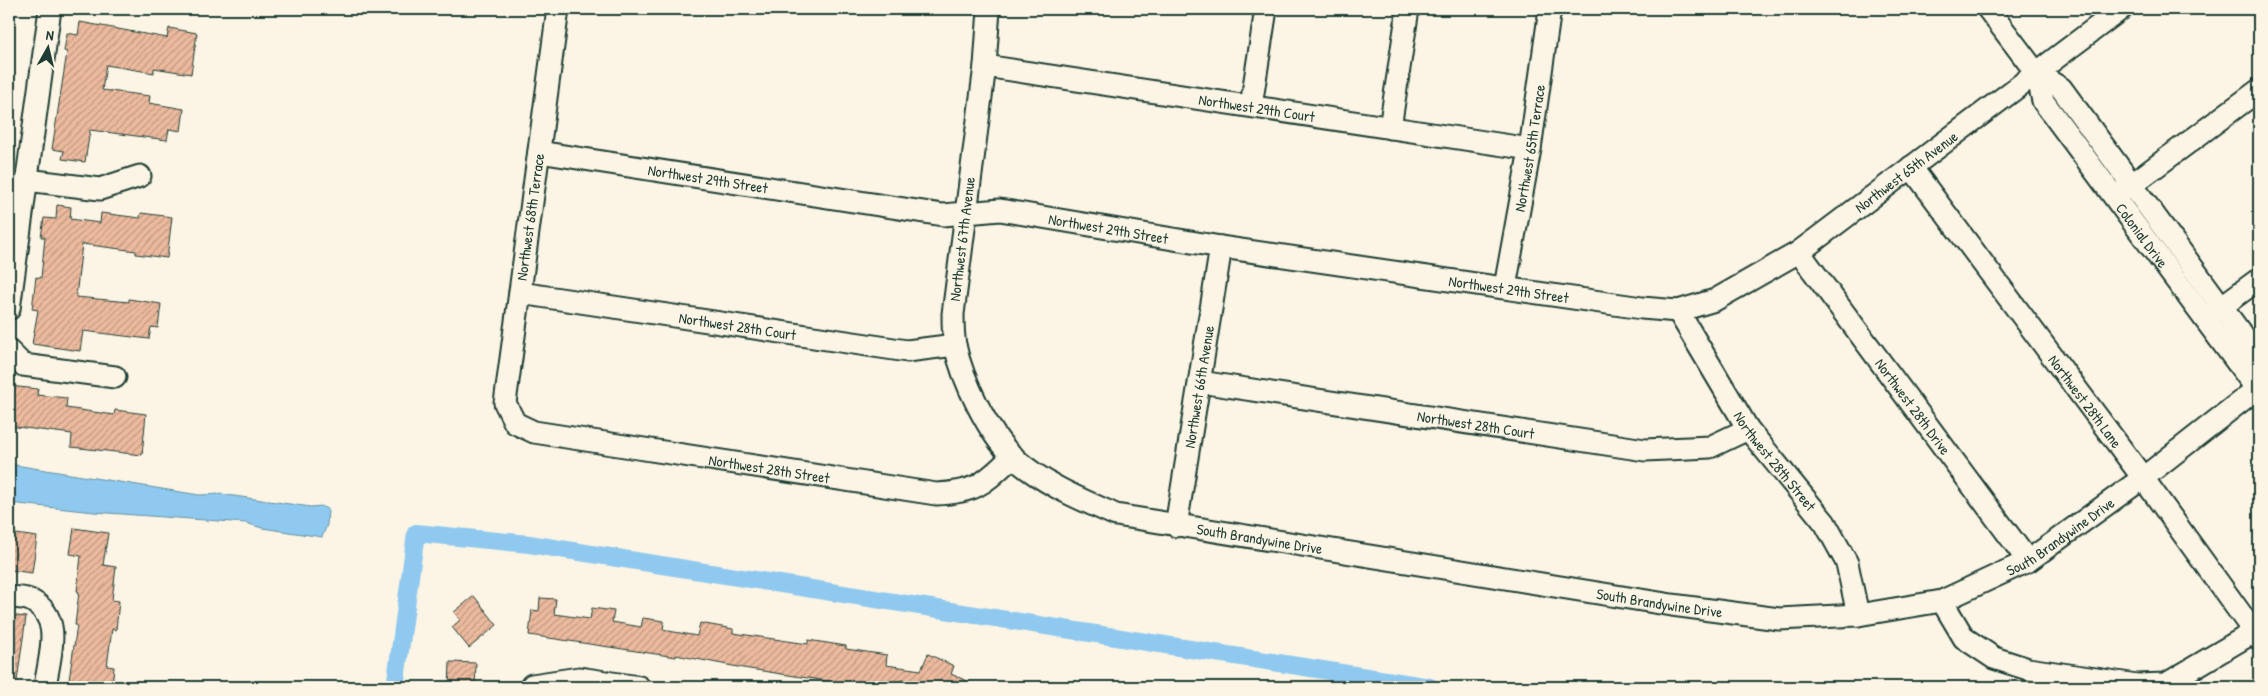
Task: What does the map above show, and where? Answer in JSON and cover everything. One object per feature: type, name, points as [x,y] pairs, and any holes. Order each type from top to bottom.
[{"type":"street","points":[[9,309],[50,9]]},
{"type":"street","name":"Northwest 68th Terrace","points":[[515,423],[505,403],[558,9]]},
{"type":"street","name":"Northwest 67th Avenue","points":[[989,9],[985,66],[964,213],[953,314],[955,345],[969,385],[989,426],[1013,456]]},
{"type":"street","points":[[1251,106],[1266,9]]},
{"type":"street","points":[[1390,128],[1408,9]]},
{"type":"street","name":"Northwest 65th Terrace","points":[[1505,286],[1530,149],[1550,9]]},
{"type":"street","name":"Colonial Drive","points":[[1988,9],[2037,74],[2044,101],[2123,192],[2214,312],[2259,389]]},
{"type":"street","name":"Northwest 65th Avenue","points":[[1678,311],[1715,300],[1799,252],[2121,9]]},
{"type":"street","name":"Northwest 29th Court","points":[[985,66],[1530,149]]},
{"type":"street","points":[[2123,192],[2259,90]]},
{"type":"street","name":"Northwest 29th Street","points":[[540,152],[943,215],[1000,210],[1221,246],[1505,286],[1642,308],[1678,311]]},
{"type":"street","name":"Northwest 28th Lane","points":[[1911,167],[2143,478],[2256,635]]},
{"type":"street","points":[[27,180],[100,189],[140,176]]},
{"type":"street","name":"Northwest 66th Avenue","points":[[1176,526],[1221,246]]},
{"type":"street","name":"Northwest 28th Drive","points":[[1799,252],[2028,561]]},
{"type":"street","points":[[2214,312],[2259,278]]},
{"type":"street","name":"Northwest 28th Court","points":[[520,293],[907,351],[955,345]]},
{"type":"street","name":"Northwest 28th Street","points":[[1678,311],[1748,429],[1825,523],[1847,563],[1858,616]]},
{"type":"street","name":"Colonial Drive","points":[[2214,312],[2259,358]]},
{"type":"street","points":[[9,351],[23,365],[115,378]]},
{"type":"street","name":"Northwest 28th Court","points":[[1200,382],[1645,450],[1710,447],[1748,429]]},
{"type":"street","name":"South Brandywine Drive","points":[[1013,456],[1063,492],[1116,515],[1672,605],[1779,619],[1858,616],[1942,601],[2028,561],[2143,478],[2259,389]]},
{"type":"street","name":"Northwest 28th Street","points":[[515,423],[534,432],[936,494],[963,492],[986,481],[1013,456]]},
{"type":"street","points":[[9,597],[31,600],[47,612],[53,626],[46,687]]},
{"type":"street","points":[[1942,601],[1964,638],[1994,658],[2028,670],[2137,685],[2166,684],[2256,635]]},
{"type":"street","points":[[532,684],[579,678],[639,687]]},
{"type":"water","points":[[9,464],[199,495],[220,494],[311,507],[321,506],[328,509],[327,525],[322,537],[262,528],[246,523],[94,512],[9,503]]},
{"type":"building","points":[[80,22],[167,38],[169,28],[197,33],[191,74],[154,68],[154,73],[106,65],[102,90],[150,96],[149,103],[184,109],[181,131],[169,129],[167,140],[90,130],[85,162],[62,159],[64,151],[52,149],[67,52],[64,51],[67,33],[78,35]]},
{"type":"building","points":[[57,205],[71,207],[70,219],[100,223],[101,213],[140,218],[141,213],[172,217],[167,258],[136,254],[136,251],[82,244],[76,297],[129,302],[129,299],[161,304],[158,328],[151,327],[149,339],[83,331],[80,351],[32,344],[38,310],[32,309],[36,277],[41,278],[45,237],[41,237],[44,218],[56,219]]},
{"type":"building","points":[[9,386],[38,389],[37,395],[67,398],[66,408],[114,415],[115,410],[146,414],[142,455],[71,447],[72,434],[9,426]]},
{"type":"building","points":[[74,528],[108,533],[103,565],[116,567],[112,600],[119,601],[116,630],[112,629],[107,666],[114,667],[112,687],[68,687],[77,625],[75,625],[81,556],[70,554]]},
{"type":"building","points":[[9,533],[37,537],[32,573],[9,570]]},
{"type":"building","points":[[474,596],[497,625],[469,648],[452,627],[460,620],[454,612]]},
{"type":"building","points":[[540,598],[556,599],[554,614],[590,619],[592,608],[614,611],[612,622],[641,627],[643,618],[664,621],[663,630],[697,636],[700,623],[733,629],[733,633],[808,644],[808,640],[846,646],[846,649],[887,655],[886,665],[921,670],[928,654],[954,666],[951,674],[981,687],[916,687],[901,680],[900,687],[866,687],[743,668],[676,655],[676,657],[529,635],[532,610],[539,611]]},
{"type":"building","points":[[9,615],[26,617],[17,681],[9,681]]},
{"type":"building","points":[[450,662],[476,663],[475,687],[449,687]]},
{"type":"waterway","points":[[395,687],[416,533],[529,544],[1430,687]]}]
